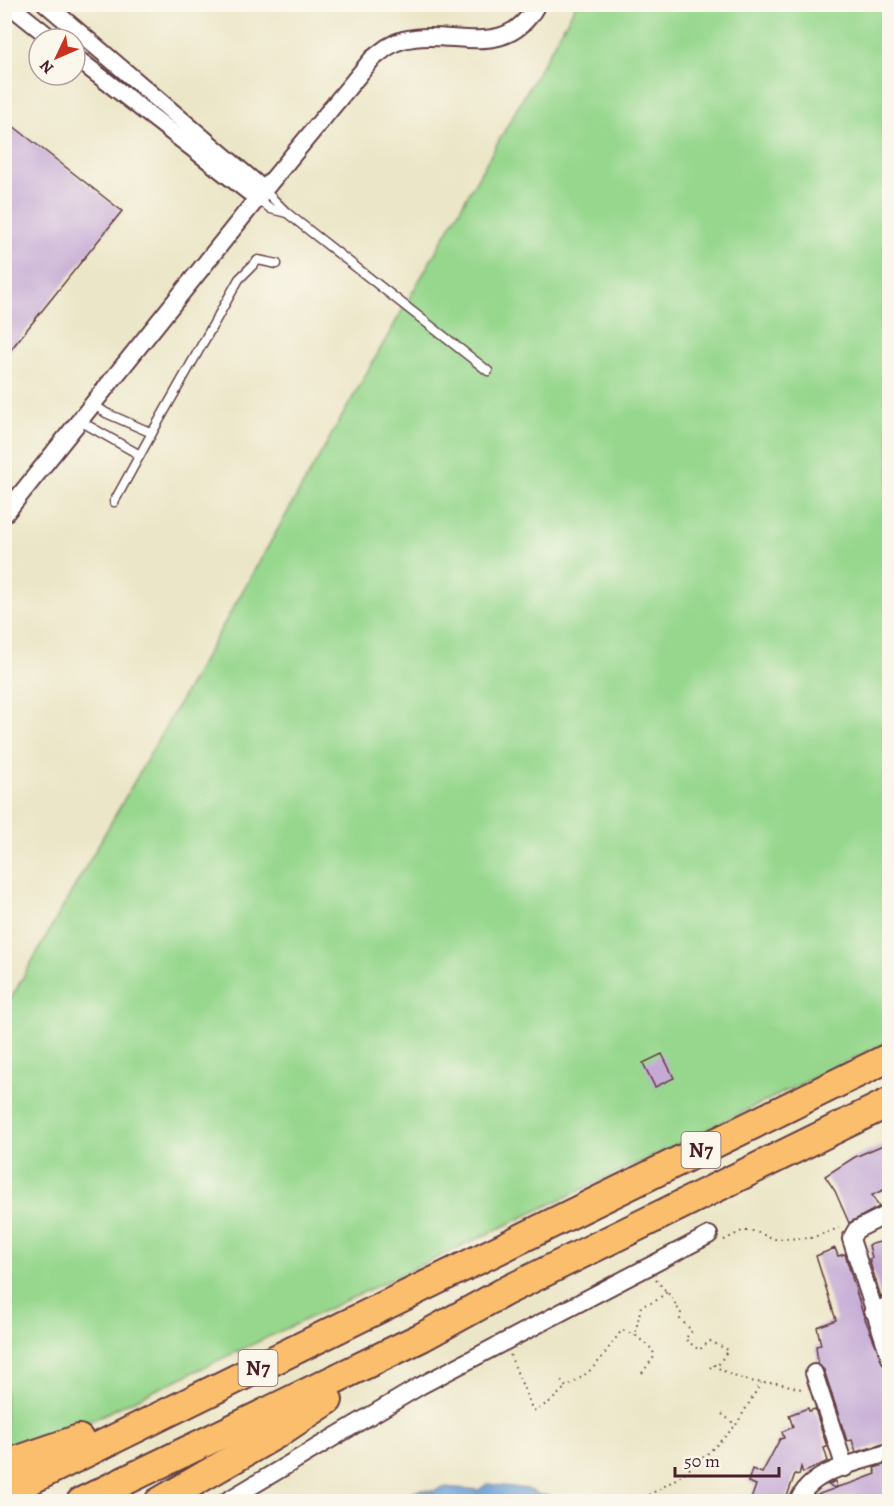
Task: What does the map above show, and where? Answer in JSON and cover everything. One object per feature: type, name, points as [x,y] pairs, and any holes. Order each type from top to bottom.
[{"type":"highway","name":"N7","points":[[4,1493],[890,1058]]},
{"type":"highway","name":"N7","points":[[81,1502],[422,1337],[504,1292],[890,1102]]},
{"type":"highway","points":[[4,1465],[91,1434],[494,1240],[513,1243]]},
{"type":"highway","points":[[159,1502],[278,1433],[422,1337]]},
{"type":"street","points":[[8,4],[37,27]]},
{"type":"street","points":[[46,4],[261,194]]},
{"type":"street","points":[[4,515],[372,59],[387,47],[404,40],[482,41],[503,36],[520,27],[537,4]]},
{"type":"street","points":[[87,66],[261,194]]},
{"type":"street","points":[[890,1213],[852,1234],[852,1245],[881,1308],[890,1358]]},
{"type":"street","points":[[225,1502],[368,1416],[709,1235]]},
{"type":"street","points":[[814,1373],[845,1468]]},
{"type":"street","points":[[798,1502],[809,1484],[890,1452]]},
{"type":"lane","points":[[261,194],[271,209],[287,213],[488,372]]},
{"type":"lane","points":[[114,502],[239,279],[258,260],[277,264]]},
{"type":"lane","points":[[93,404],[106,413],[152,433]]},
{"type":"lane","points":[[80,420],[140,455]]},
{"type":"path","points":[[709,1235],[720,1242],[742,1231],[761,1232],[775,1239],[811,1238],[844,1226],[852,1234]]},
{"type":"path","points":[[643,1269],[667,1292],[681,1312],[680,1319],[692,1331],[685,1338],[699,1350],[710,1341],[728,1350],[717,1367]]},
{"type":"path","points":[[635,1335],[641,1306],[654,1302],[667,1292]]},
{"type":"path","points":[[504,1342],[535,1411],[551,1401],[566,1387],[585,1377],[599,1364],[622,1330],[635,1335],[653,1350],[654,1357],[642,1373]]},
{"type":"path","points":[[710,1368],[713,1364],[768,1386],[775,1383],[820,1393]]},
{"type":"path","points":[[561,1380],[566,1387]]},
{"type":"path","points":[[632,1502],[671,1484],[690,1469],[736,1425],[761,1383]]},
{"type":"path","points":[[722,1414],[736,1425]]},
{"type":"green space","points":[[576,5],[889,5],[889,1041],[649,1158],[79,1426],[5,1453],[5,1009]]},
{"type":"water","points":[[487,1484],[527,1489],[540,1495],[549,1495],[554,1501],[403,1501],[410,1494],[420,1490],[435,1491],[443,1487],[479,1490]]},
{"type":"building","points":[[4,119],[122,211],[4,358]]},
{"type":"building","points":[[662,1054],[674,1078],[655,1087],[643,1063]]},
{"type":"building","points":[[890,1142],[890,1187],[872,1195],[879,1207],[849,1223],[835,1191],[825,1176],[855,1157]]},
{"type":"building","points":[[890,1239],[890,1295],[881,1297],[869,1259],[872,1258],[869,1245]]},
{"type":"building","points":[[835,1248],[838,1256],[845,1254],[863,1314],[890,1380],[890,1442],[856,1452],[852,1440],[847,1441],[824,1370],[818,1364],[816,1346],[821,1345],[817,1327],[836,1320],[816,1256]]},
{"type":"building","points":[[808,1408],[809,1411],[815,1409],[827,1447],[824,1448],[828,1461],[803,1473],[801,1467],[799,1475],[795,1474],[785,1502],[750,1502],[756,1485],[748,1482],[752,1469],[762,1473],[780,1439],[784,1438],[782,1432],[793,1427],[789,1415]]},
{"type":"building","points":[[890,1463],[890,1502],[810,1502],[814,1496],[836,1488],[828,1485],[835,1481],[837,1487],[852,1483],[876,1474],[874,1468]]}]
